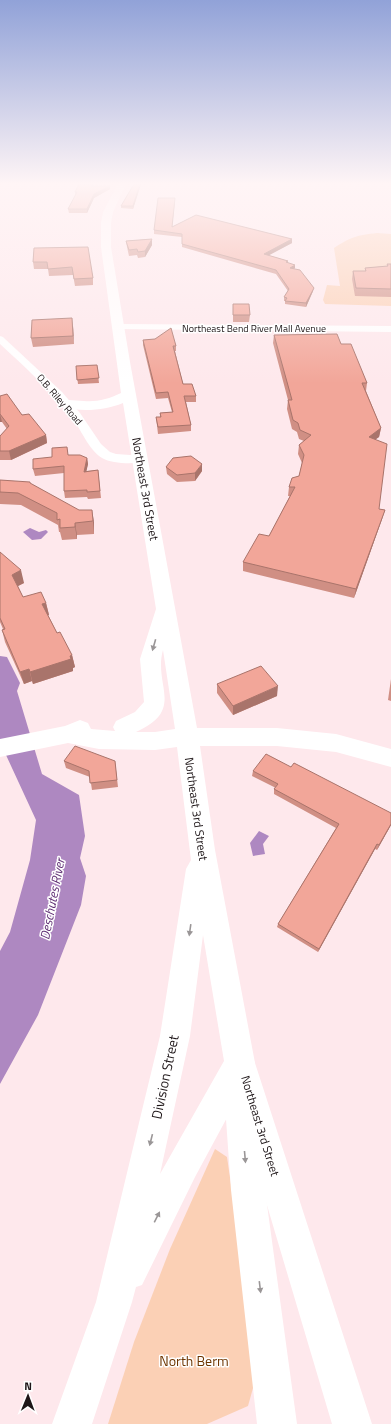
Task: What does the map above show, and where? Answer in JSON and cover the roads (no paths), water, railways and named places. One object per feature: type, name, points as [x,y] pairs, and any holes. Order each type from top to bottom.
[{"type":"main road","name":"Northeast 3rd Street","points":[[107,250],[118,327],[123,399],[140,459],[164,608],[184,715],[202,850],[240,1063],[352,1424]]},
{"type":"main road","points":[[66,404],[97,406],[123,399]]},
{"type":"main road","points":[[76,415],[123,399]]},
{"type":"main road","points":[[124,727],[140,721],[153,708],[155,702],[150,659],[164,608]]},
{"type":"main road","points":[[0,748],[68,734],[84,728],[156,727],[186,737]]},
{"type":"main road","points":[[68,734],[100,740],[155,741],[186,737],[277,737],[336,743],[391,758]]},
{"type":"main road","name":"Division Street","points":[[72,1424],[114,1302],[175,1036],[202,850]]},
{"type":"main road","points":[[240,1063],[241,1105],[248,1190],[277,1424]]},
{"type":"main road","name":"Division Street","points":[[114,1302],[183,1165],[240,1063]]},
{"type":"street","name":"Northeast Bend River Mall Avenue","points":[[118,327],[391,329]]},
{"type":"street","name":"O.B. Riley Road","points":[[0,339],[36,371],[76,415],[97,446],[106,455],[115,458],[140,459]]},
{"type":"water","points":[[30,528],[39,532],[46,530],[48,532],[41,539],[32,540],[23,532]]},
{"type":"water","name":"Deschutes River","points":[[0,656],[7,657],[20,683],[17,691],[42,774],[79,795],[85,836],[80,858],[86,876],[81,905],[38,1015],[0,1084],[0,951],[10,932],[30,860],[36,820],[0,742]]},
{"type":"water","points":[[259,831],[269,836],[263,844],[265,854],[253,856],[250,843]]},
{"type":"park label","name":"North Berm","points":[[194,1361]]}]
